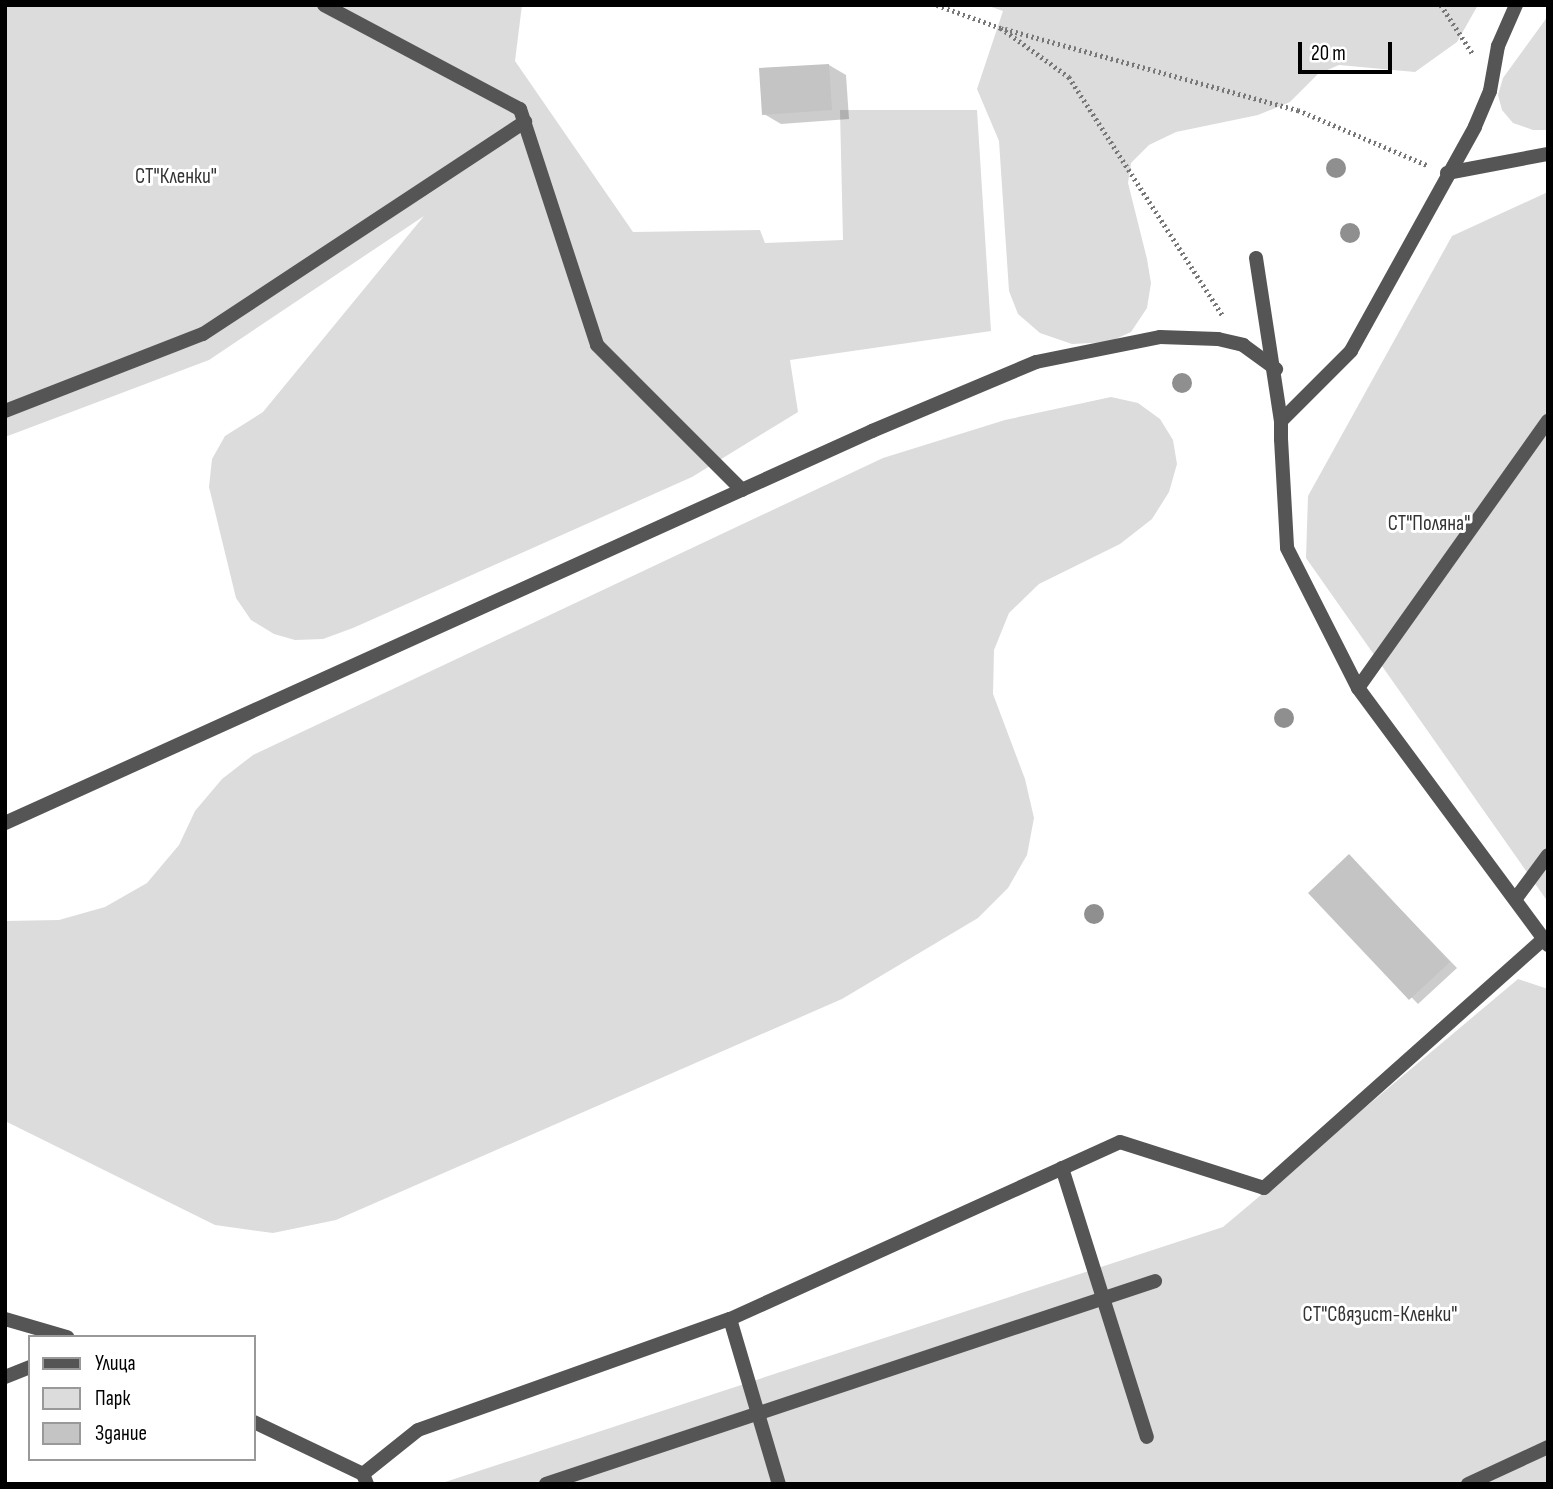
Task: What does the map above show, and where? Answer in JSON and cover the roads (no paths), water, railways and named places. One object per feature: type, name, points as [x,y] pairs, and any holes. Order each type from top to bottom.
[{"type":"street","points":[[324,5],[520,109],[597,345],[742,490]]},
{"type":"street","points":[[1281,421],[1351,351],[1490,91],[1499,46],[1516,5]]},
{"type":"street","points":[[5,411],[202,334],[525,122]]},
{"type":"street","points":[[1447,173],[1548,154]]},
{"type":"street","points":[[256,1423],[365,1479],[418,1430],[730,1319],[1120,1142],[1264,1188],[1545,942],[1517,897],[1358,688],[1287,548],[1276,369],[1256,258]]},
{"type":"street","points":[[5,823],[742,490],[1036,362],[1160,337],[1218,339],[1243,345],[1276,369]]},
{"type":"street","points":[[1358,688],[1548,421]]},
{"type":"street","points":[[1517,897],[1548,855]]},
{"type":"street","points":[[1062,1168],[1147,1437]]},
{"type":"street","points":[[546,1484],[1155,1281]]},
{"type":"street","points":[[5,1319],[60,1335]]},
{"type":"street","points":[[730,1319],[755,1414],[779,1484]]},
{"type":"street","points":[[5,1377],[28,1368]]},
{"type":"street","points":[[1468,1484],[1548,1447]]},
{"type":"park label","name":"СТ\"Кленки\"","points":[[176,177]]},
{"type":"park label","name":"СТ\"Поляна\"","points":[[1429,524]]},
{"type":"park label","name":"СТ\"Связист-Кленки\"","points":[[1380,1315]]}]
